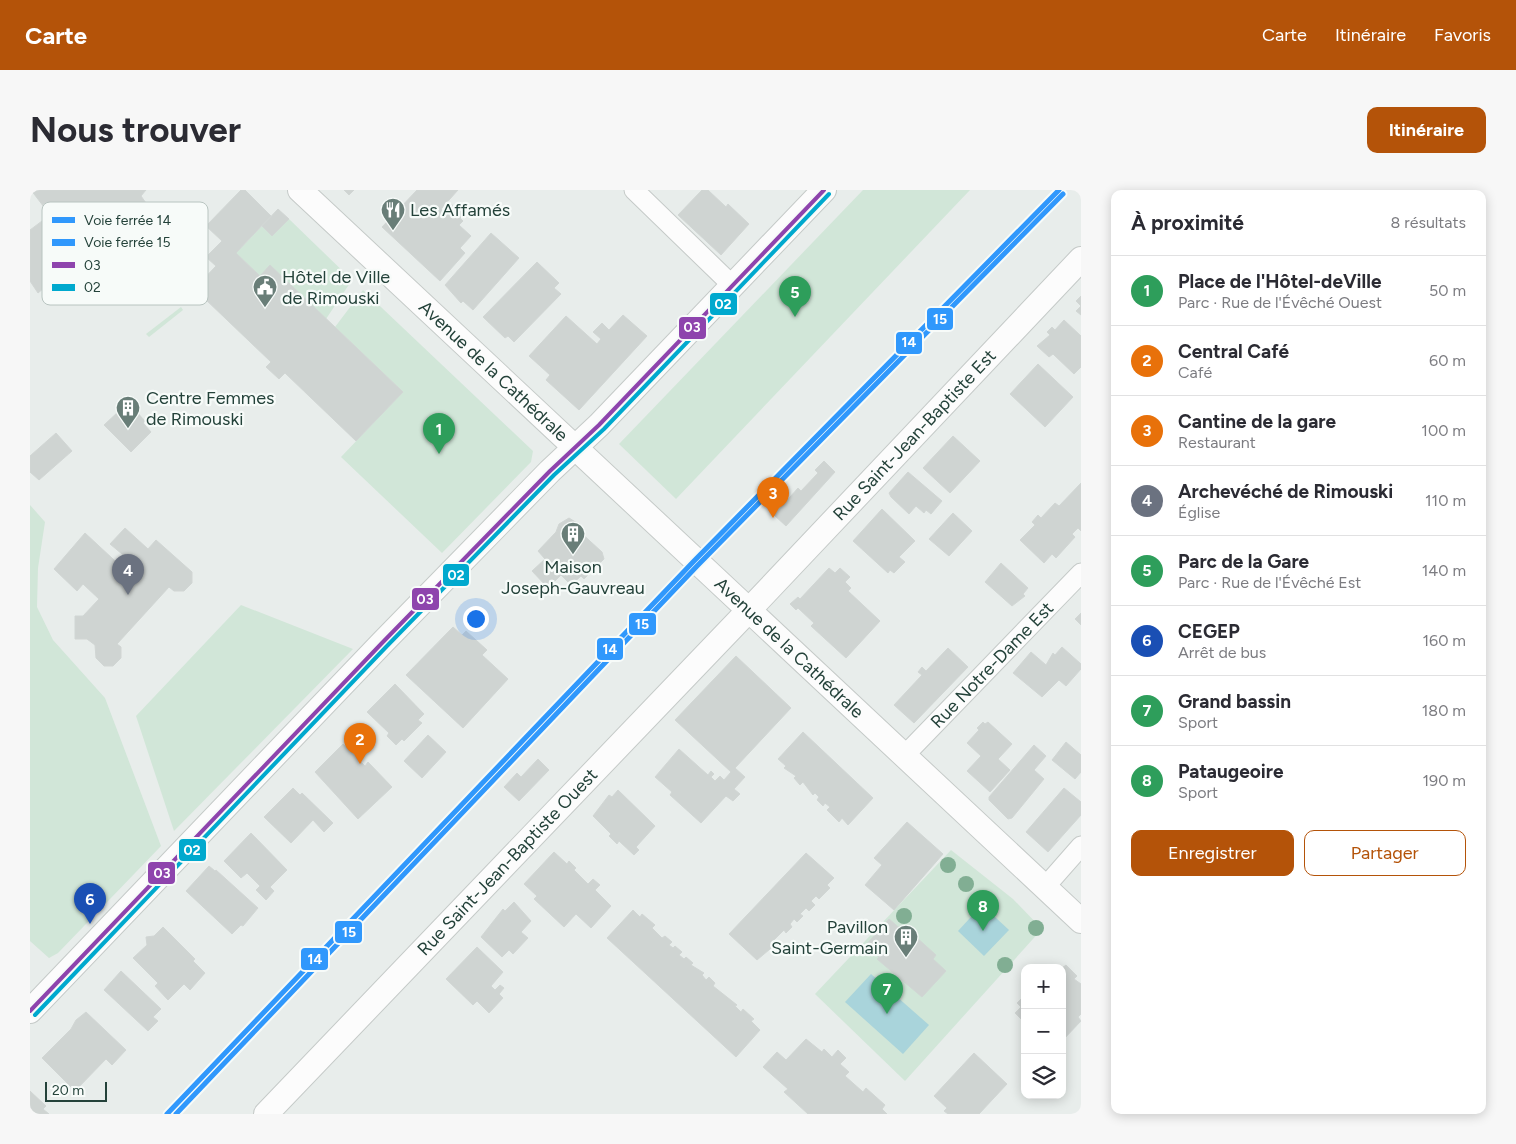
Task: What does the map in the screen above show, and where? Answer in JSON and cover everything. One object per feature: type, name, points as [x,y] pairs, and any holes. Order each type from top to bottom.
[{"type":"street","name":"Avenue de la Cathédrale","points":[[300,190],[1081,921]]},
{"type":"street","points":[[634,190],[733,286]]},
{"type":"street","points":[[30,1011],[382,643],[733,286],[824,190]]},
{"type":"street","name":"Rue Saint-Jean-Baptiste Est","points":[[748,611],[1081,259]]},
{"type":"street","name":"Rue Notre-Dame Est","points":[[903,756],[1081,573]]},
{"type":"street","name":"Rue Saint-Jean-Baptiste Ouest","points":[[266,1114],[748,611]]},
{"type":"street","points":[[1045,886],[1081,846]]},
{"type":"green space","points":[[863,190],[970,190],[676,499],[619,444]]},
{"type":"green space","points":[[289,219],[352,280],[326,319],[260,276],[236,253],[262,226],[272,236]]},
{"type":"green space","points":[[363,290],[533,451],[531,462],[442,553],[341,457],[403,392],[335,327]]},
{"type":"green space","points":[[181,307],[183,310],[149,337],[146,334]]},
{"type":"green space","points":[[30,505],[45,522],[38,568],[37,607],[53,640],[105,698],[161,846],[58,953],[49,958],[30,941]]},
{"type":"green space","points":[[241,605],[353,649],[174,831],[136,716]]},
{"type":"green space","points":[[951,850],[1013,899],[1042,929],[905,1081],[815,994]]},
{"type":"water","points":[[982,905],[1009,930],[984,956],[958,931]]},
{"type":"water","points":[[871,974],[929,1025],[903,1054],[845,1002]]},
{"type":"building","points":[[31,190],[146,190],[141,196],[145,202],[42,202],[42,204]]},
{"type":"building","name":"Hôtel de Ville de Rimouski","points":[[241,190],[245,190],[271,216],[236,253],[260,276],[270,265],[403,392],[356,441],[285,373],[279,379],[266,367],[271,362],[208,302],[208,274],[216,266],[208,259],[208,255],[222,241],[208,228],[208,224]]},
{"type":"building","points":[[344,190],[354,190],[349,195]]},
{"type":"building","points":[[417,190],[458,190],[441,209],[444,212],[451,204],[464,214],[460,218],[463,221],[459,225],[471,236],[460,248],[465,253],[440,281],[382,227]]},
{"type":"building","points":[[702,190],[708,190],[726,207],[728,204],[749,224],[721,255],[678,215]]},
{"type":"building","points":[[278,209],[289,219],[272,236],[262,226]]},
{"type":"building","points":[[42,221],[42,290],[38,293],[30,281],[30,230]]},
{"type":"building","points":[[491,233],[519,258],[473,310],[463,301],[461,303],[445,285]]},
{"type":"building","points":[[537,262],[559,283],[554,288],[561,294],[514,342],[508,336],[505,338],[483,317]]},
{"type":"building","points":[[1081,296],[1081,306],[1076,301]]},
{"type":"building","points":[[1081,306],[1081,315],[1076,311]]},
{"type":"building","points":[[623,315],[647,336],[579,410],[546,380],[550,375],[529,356],[566,316],[597,344],[601,339],[593,332],[602,323],[609,330]]},
{"type":"building","points":[[1064,320],[1081,336],[1081,367],[1074,374],[1053,354],[1049,357],[1037,346],[1050,335],[1047,332],[1052,327],[1055,330]]},
{"type":"building","points":[[1038,364],[1073,397],[1045,427],[1010,394]]},
{"type":"building","name":"Centre Femmes de Rimouski","points":[[132,407],[145,421],[143,423],[151,432],[131,452],[104,425],[119,411],[124,416]]},
{"type":"building","points":[[56,433],[72,451],[39,480],[30,472],[30,456]]},
{"type":"building","points":[[953,436],[980,461],[950,493],[923,468]]},
{"type":"building","points":[[824,461],[835,472],[786,526],[774,515],[798,488],[801,491],[818,473],[815,470]]},
{"type":"building","points":[[908,472],[942,501],[931,514],[926,510],[924,513],[916,506],[909,514],[891,497],[889,493]]},
{"type":"building","points":[[1081,483],[1081,531],[1078,528],[1072,534],[1075,537],[1056,558],[1052,554],[1044,563],[1020,540],[1035,525],[1032,522],[1038,515],[1041,518],[1055,503],[1059,506]]},
{"type":"building","points":[[882,509],[915,541],[899,557],[905,562],[894,573],[890,570],[888,573],[853,541]]},
{"type":"building","points":[[953,513],[972,531],[949,556],[929,539]]},
{"type":"building","name":"Maison Joseph-Gauvreau","points":[[569,518],[577,523],[579,531],[602,552],[604,559],[584,579],[581,576],[571,585],[561,575],[548,588],[532,571],[545,559],[538,551],[556,532],[559,524]]},
{"type":"building","points":[[125,528],[148,549],[156,540],[192,572],[192,583],[184,591],[174,591],[169,587],[117,644],[121,647],[121,658],[113,666],[104,666],[96,658],[95,645],[87,639],[75,639],[75,616],[83,616],[99,599],[83,584],[77,591],[54,569],[85,533],[127,572],[134,564],[110,544]]},
{"type":"building","points":[[1001,563],[1028,588],[1023,594],[1025,596],[1012,606],[985,582]]},
{"type":"building","points":[[829,568],[835,573],[840,568],[850,577],[845,582],[851,588],[848,591],[880,621],[846,658],[811,626],[814,623],[798,608],[796,610],[790,604],[798,597],[800,599]]},
{"type":"building","points":[[1081,613],[1081,625],[1075,619]]},
{"type":"building","points":[[453,627],[462,635],[466,631],[487,650],[482,655],[508,679],[463,728],[406,675]]},
{"type":"building","points":[[1062,647],[1081,664],[1081,669],[1066,686],[1059,680],[1042,697],[1013,673],[1031,652],[1046,665],[1053,653],[1055,655]]},
{"type":"building","points":[[948,648],[968,667],[914,723],[894,705],[922,675],[918,672],[922,667],[926,671]]},
{"type":"building","points":[[736,656],[791,708],[735,768],[745,777],[734,789],[740,794],[733,801],[726,796],[701,823],[670,795],[672,792],[655,777],[679,749],[708,775],[711,771],[714,774],[711,777],[715,781],[720,776],[724,780],[731,772],[675,720]]},
{"type":"building","points":[[395,684],[424,714],[418,720],[422,723],[404,741],[402,739],[396,745],[387,736],[389,733],[367,712]]},
{"type":"building","points":[[983,722],[985,724],[988,722],[1012,744],[998,759],[1010,770],[990,792],[967,771],[981,756],[967,743],[979,730],[977,728]]},
{"type":"building","points":[[803,732],[873,798],[848,825],[842,818],[839,822],[827,810],[830,807],[825,803],[823,806],[817,800],[819,797],[815,793],[813,795],[803,782],[800,785],[794,778],[796,776],[784,768],[786,766],[778,759]]},
{"type":"building","points":[[428,735],[446,752],[422,778],[404,761]]},
{"type":"building","points":[[1066,742],[1081,755],[1081,772],[1075,779],[1052,760]]},
{"type":"building","points":[[343,744],[365,766],[368,762],[392,787],[358,819],[315,772]]},
{"type":"building","points":[[1034,745],[1046,756],[1034,770],[1044,779],[1012,818],[1008,819],[989,800],[989,797]]},
{"type":"building","points":[[538,759],[549,770],[519,801],[504,787],[517,773],[521,777]]},
{"type":"building","points":[[293,788],[300,795],[302,793],[333,823],[324,832],[313,820],[291,843],[264,817]]},
{"type":"building","points":[[1064,788],[1081,802],[1081,815],[1048,852],[1026,832]]},
{"type":"building","points":[[618,790],[655,826],[636,847],[639,850],[634,855],[619,841],[617,844],[609,836],[611,834],[593,816],[609,795],[612,797]]},
{"type":"building","points":[[907,822],[943,854],[894,910],[865,885],[882,865],[874,858]]},
{"type":"building","points":[[251,833],[287,870],[270,887],[274,891],[266,900],[256,890],[260,886],[247,873],[241,878],[224,861]]},
{"type":"building","points":[[554,852],[567,864],[569,861],[576,868],[574,870],[588,884],[593,879],[600,885],[595,890],[611,906],[591,928],[576,914],[564,927],[534,899],[537,896],[524,884]]},
{"type":"building","points":[[806,853],[834,878],[827,885],[830,888],[819,899],[816,896],[811,901],[815,905],[809,911],[806,908],[800,914],[803,916],[797,922],[794,919],[790,924],[792,927],[786,933],[784,930],[773,941],[776,944],[757,960],[729,934]]},
{"type":"building","points":[[209,866],[216,870],[258,908],[243,926],[241,925],[232,934],[186,891]]},
{"type":"building","points":[[514,902],[531,921],[521,932],[528,938],[513,954],[509,950],[502,957],[481,937],[503,909],[505,911]]},
{"type":"building","points":[[633,910],[640,917],[642,914],[655,925],[652,928],[662,938],[665,936],[672,942],[669,945],[673,948],[675,946],[682,952],[679,955],[684,959],[686,957],[693,963],[691,965],[704,973],[702,975],[706,980],[709,977],[715,983],[713,986],[737,1005],[735,1006],[741,1012],[743,1009],[754,1019],[751,1021],[760,1030],[736,1057],[607,938]]},
{"type":"building","name":"Pavillon Saint-Germain","points":[[889,919],[903,931],[906,928],[936,955],[933,959],[946,971],[922,997],[877,959],[879,957],[866,945]]},
{"type":"building","points":[[163,927],[195,959],[193,961],[205,973],[190,990],[184,984],[168,1000],[155,986],[158,983],[133,958],[147,945],[146,937],[154,936]]},
{"type":"building","points":[[477,947],[503,972],[491,986],[495,990],[500,985],[504,988],[499,994],[503,998],[489,1013],[477,1001],[473,1005],[446,979]]},
{"type":"building","points":[[1066,965],[1077,976],[1074,979],[1081,984],[1081,1014],[1078,1017],[1081,1021],[1066,1037]]},
{"type":"building","points":[[121,971],[161,1009],[153,1017],[158,1021],[148,1031],[104,990]]},
{"type":"building","points":[[1021,999],[1021,1007],[1017,1003]]},
{"type":"building","points":[[1021,1007],[1021,1019],[1015,1013]]},
{"type":"building","points":[[86,1012],[126,1050],[112,1065],[106,1059],[75,1091],[42,1058],[71,1029],[76,1020]]},
{"type":"building","points":[[806,1039],[822,1052],[824,1049],[832,1057],[838,1050],[846,1058],[840,1064],[849,1072],[845,1076],[863,1092],[866,1088],[885,1105],[882,1109],[887,1114],[808,1114],[784,1092],[788,1089],[763,1067],[777,1052],[786,1060]]},
{"type":"building","points":[[974,1053],[1007,1084],[979,1114],[948,1114],[944,1111],[947,1108],[934,1096]]},
{"type":"building","points":[[30,1091],[46,1106],[43,1109],[49,1114],[30,1114]]},
{"type":"rail line","name":"14","points":[[167,1114],[694,561],[1059,190]]},
{"type":"rail line","name":"15","points":[[176,1114],[698,565],[1063,194]]},
{"type":"transit line","name":"03","points":[[30,1011],[382,643],[550,471],[599,425],[824,190]]},
{"type":"transit line","name":"02","points":[[35,1015],[386,647],[554,475],[604,429],[829,194]]},
{"type":"place","name":"Les Affamés","points":[[393,231]]},
{"type":"place","name":"Hôtel de Ville de Rimouski","points":[[265,308]]},
{"type":"place","name":"Parc de la Gare","points":[[795,317]]},
{"type":"place","name":"Centre Femmes de Rimouski","points":[[128,429]]},
{"type":"place","name":"Place de l'Hôtel-deVille","points":[[439,454]]},
{"type":"place","name":"Cantine de la gare","points":[[773,518]]},
{"type":"place","name":"Maison Joseph-Gauvreau","points":[[573,555]]},
{"type":"place","name":"Archevéché de Rimouski","points":[[128,595]]},
{"type":"place","name":"Central Café","points":[[360,764]]},
{"type":"place","name":"CEGEP","points":[[90,924]]},
{"type":"place","name":"Pataugeoire","points":[[983,931]]},
{"type":"place","name":"Pavillon Saint-Germain","points":[[906,958]]},
{"type":"place","name":"Grand bassin","points":[[887,1014]]}]
